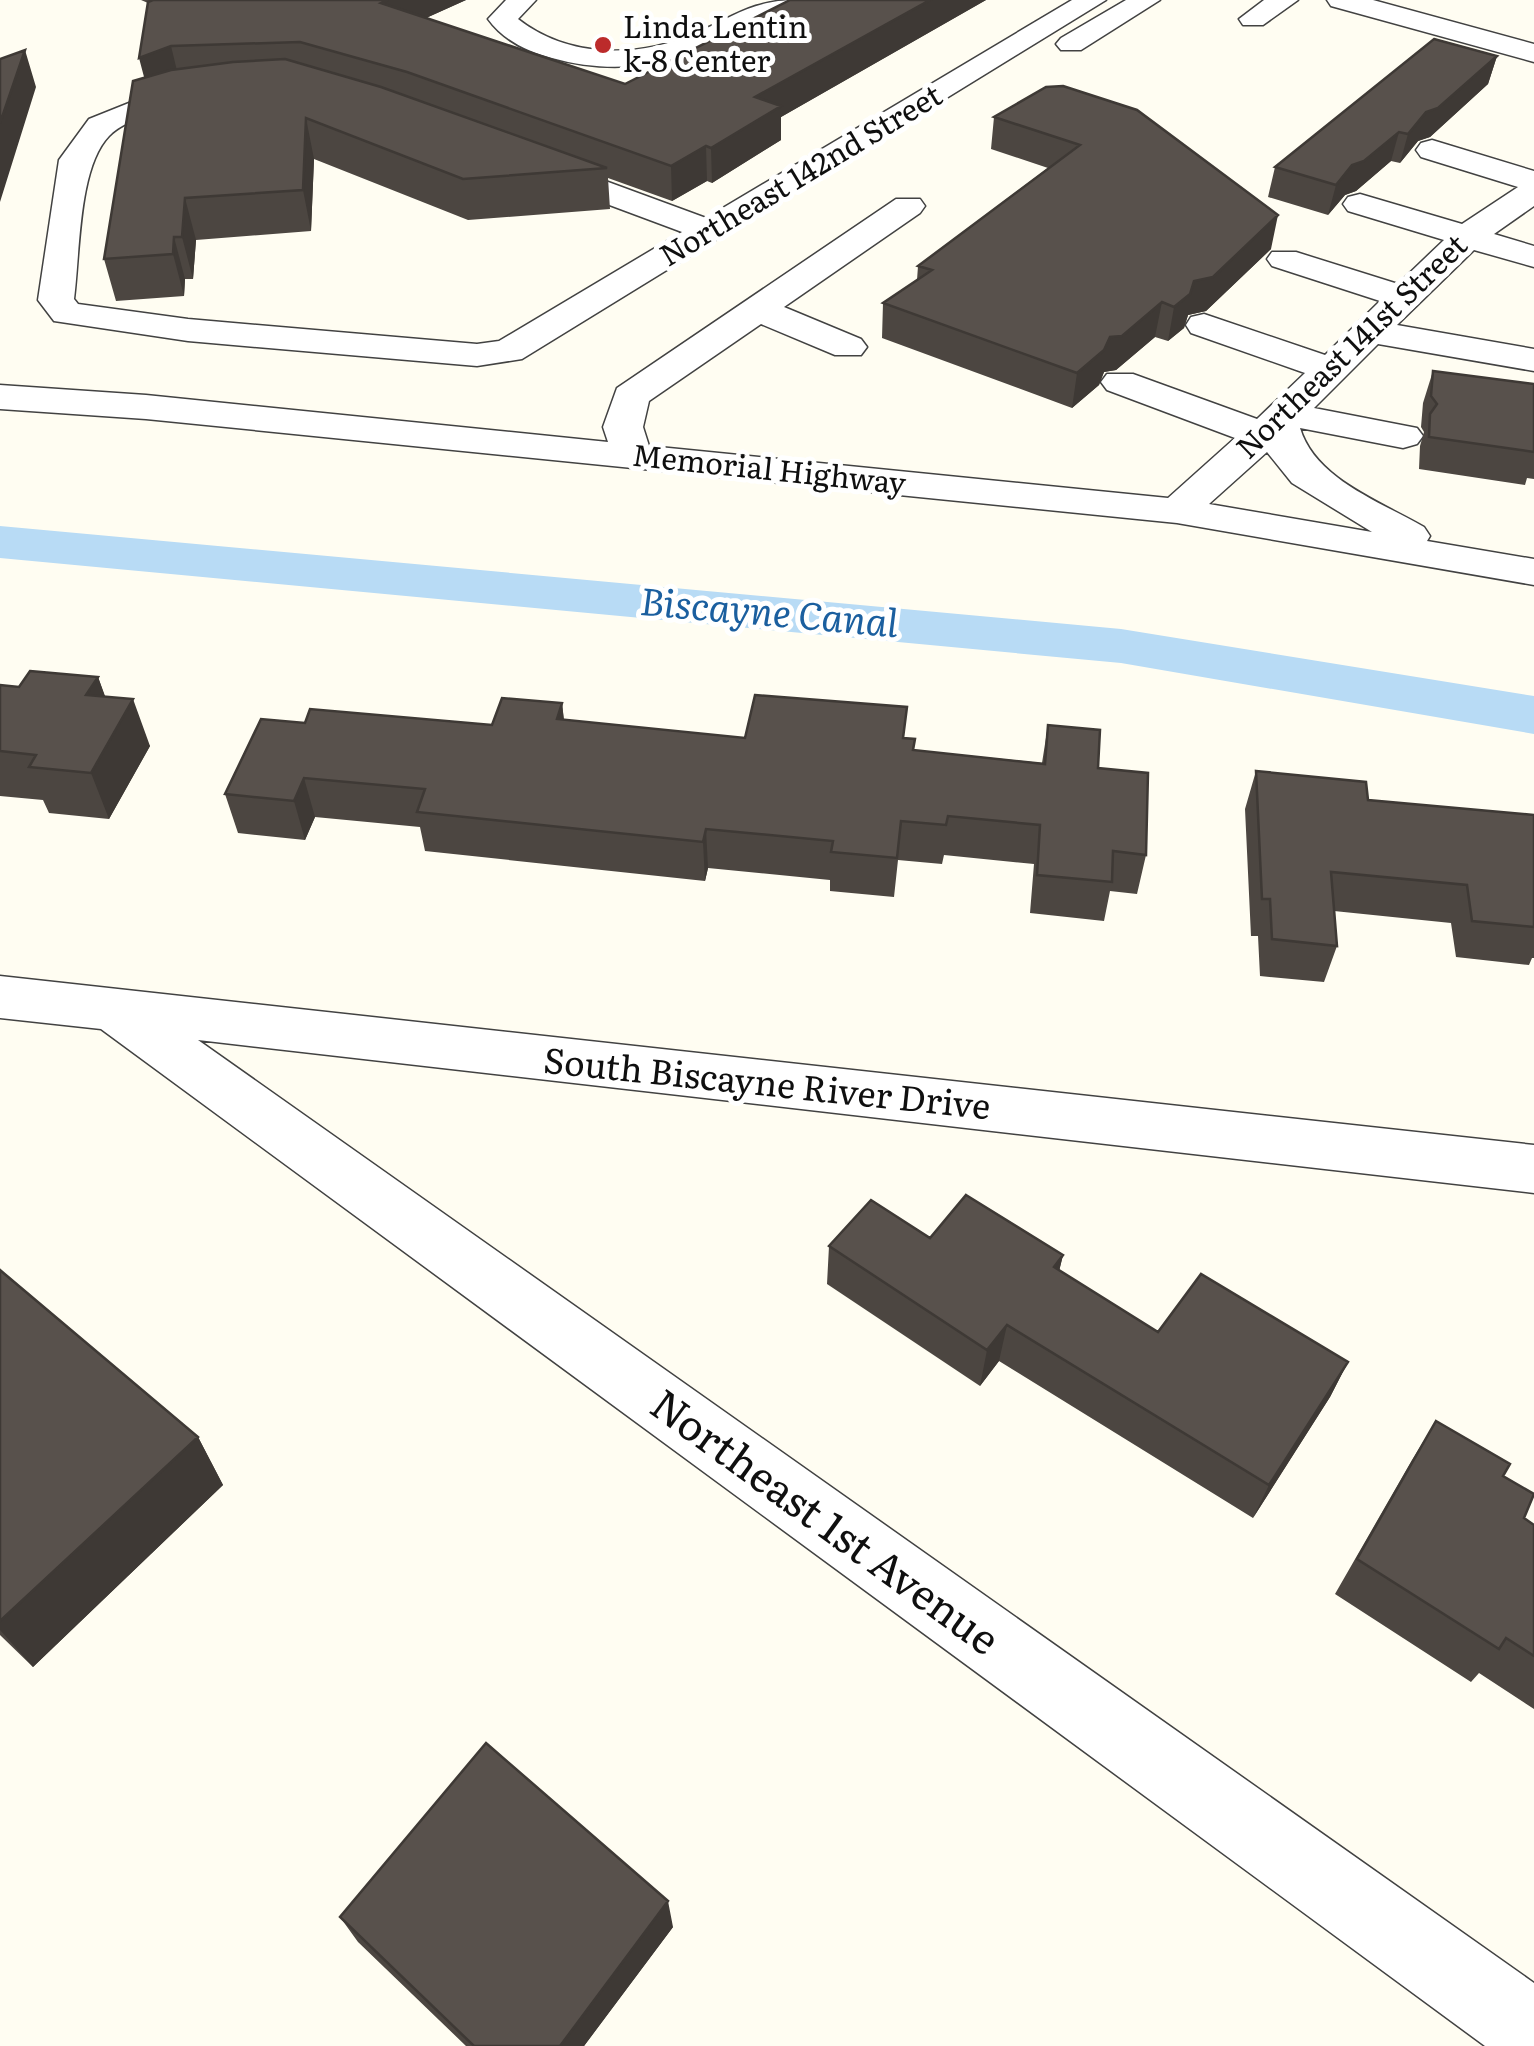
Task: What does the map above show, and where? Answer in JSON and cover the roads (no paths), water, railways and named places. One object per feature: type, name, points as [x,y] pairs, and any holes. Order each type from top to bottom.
[{"type":"street","points":[[522,0],[502,19],[516,34],[599,61],[656,59],[686,50],[783,0]]},
{"type":"street","name":"Northeast 142nd Street","points":[[167,368],[477,356],[508,351],[1092,0]]},
{"type":"street","points":[[1071,44],[1146,0]]},
{"type":"street","points":[[1253,19],[1284,0]]},
{"type":"street","points":[[1341,0],[1529,51]]},
{"type":"street","points":[[1371,34],[1397,15]]},
{"type":"street","points":[[1500,70],[1529,51]]},
{"type":"street","points":[[167,368],[67,313],[56,300],[75,160],[100,126],[178,92],[236,88]]},
{"type":"street","points":[[1432,150],[1534,181]]},
{"type":"street","points":[[510,157],[710,231]]},
{"type":"street","name":"Northeast 141st Street","points":[[1177,511],[1275,423],[1468,236],[1534,191]]},
{"type":"street","points":[[1360,204],[1534,256]]},
{"type":"street","points":[[632,456],[623,427],[631,396],[908,206]]},
{"type":"street","points":[[1284,259],[1403,297]]},
{"type":"street","points":[[757,309],[848,347]]},
{"type":"street","points":[[1204,325],[1329,369]]},
{"type":"street","points":[[1366,331],[1534,360]]},
{"type":"street","name":"Memorial Highway","points":[[0,396],[167,368],[632,456],[1177,511],[1534,572]]},
{"type":"street","points":[[1120,382],[1275,423],[1403,436]]},
{"type":"street","points":[[1275,423],[1287,452],[1306,474],[1446,557]]},
{"type":"street","name":"South Biscayne River Drive","points":[[0,997],[1534,1169]]},
{"type":"street","name":"Northeast 1st Avenue","points":[[116,1011],[1534,2032]]},
{"type":"waterway","name":"Biscayne Canal","points":[[0,542],[1121,646],[1534,715]]},
{"type":"place","name":"Linda Lentin k-8 Center","points":[[603,45]]}]
